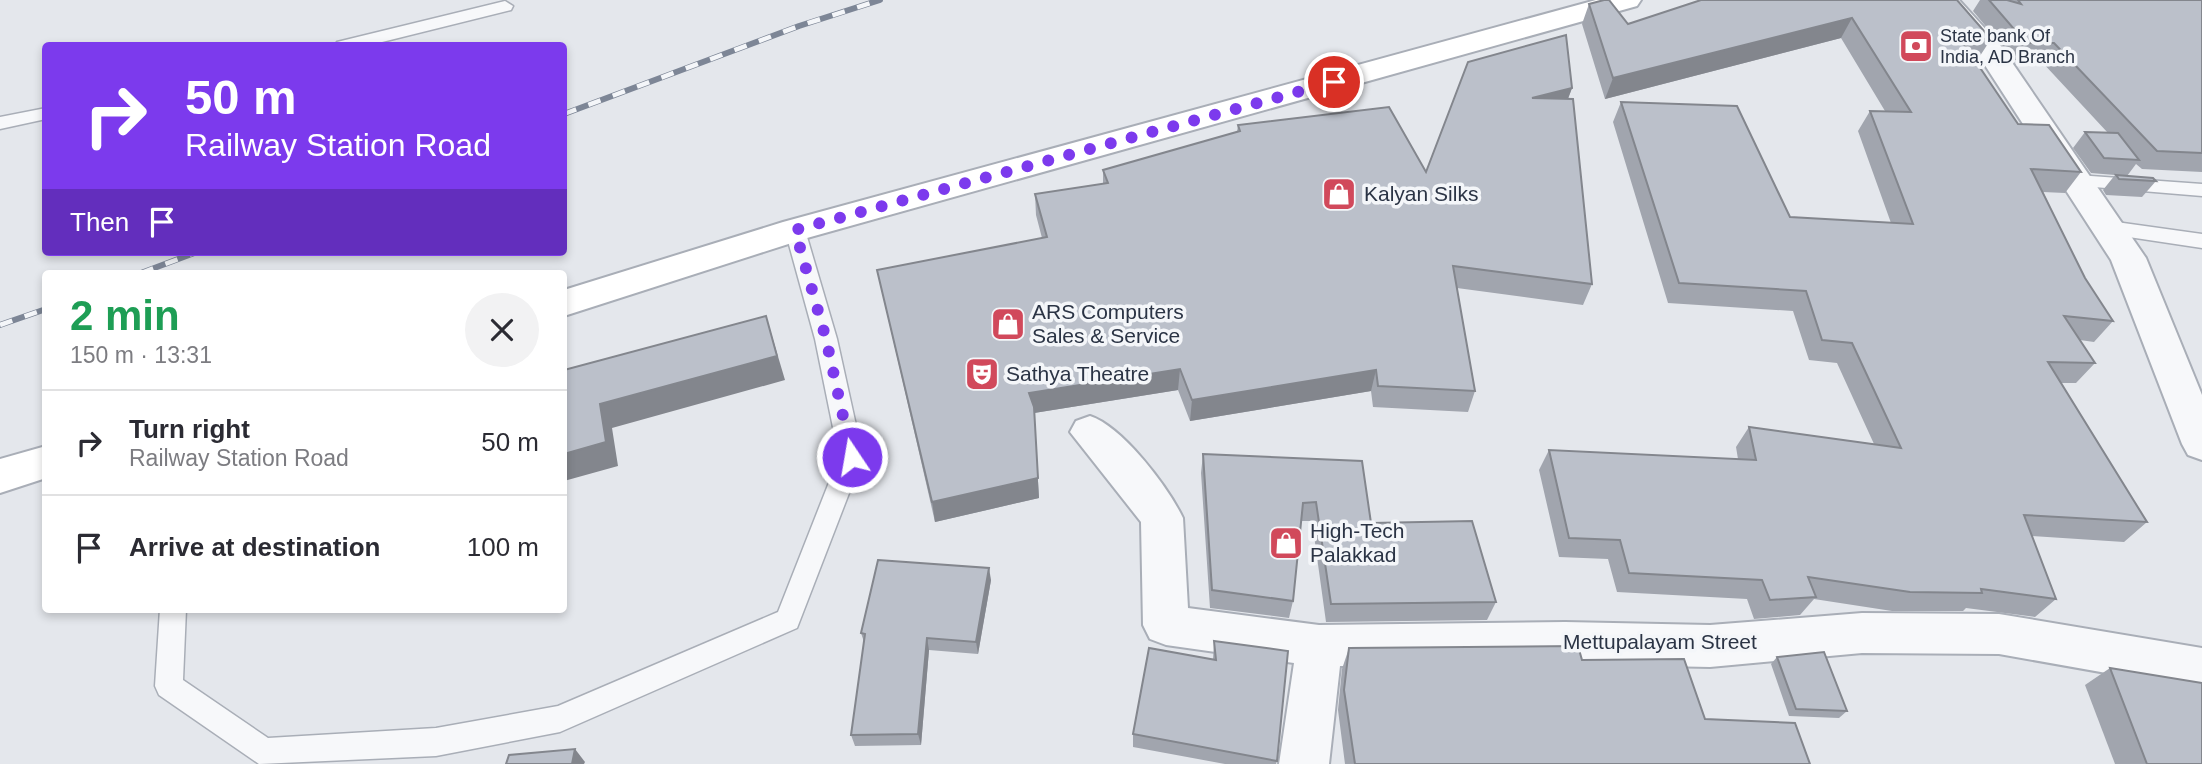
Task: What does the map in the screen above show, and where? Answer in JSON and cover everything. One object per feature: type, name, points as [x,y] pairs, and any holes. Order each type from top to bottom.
[{"type":"street","points":[[567,302],[795,230],[1628,0]]},
{"type":"street","points":[[1944,0],[1990,51],[2128,258],[2196,413],[2202,444]]},
{"type":"street","name":"Mettupalayam Street","points":[[1090,432],[1133,479],[1162,518],[1166,625],[1319,646],[1565,643],[1710,646],[1862,633],[1999,634],[2202,669]]},
{"type":"street","points":[[0,475],[42,463]]},
{"type":"street","points":[[1304,764],[1319,646]]},
{"type":"lane","points":[[359,42],[505,6]]},
{"type":"lane","points":[[0,123],[42,114]]},
{"type":"lane","points":[[2077,181],[2202,190]]},
{"type":"lane","points":[[2109,228],[2202,241]]},
{"type":"lane","points":[[173,613],[169,686],[264,752],[436,742],[560,719],[788,620],[852,457],[826,339],[795,230]]},
{"type":"building","points":[[1609,0],[1628,24],[1701,0],[1957,0],[1991,39],[1960,38],[2018,124],[2049,125],[2081,172],[2031,169],[2085,278],[2113,321],[2064,316],[2095,363],[2048,362],[2147,522],[2024,515],[2056,599],[1981,589],[1982,593],[1910,592],[1808,577],[1816,597],[1770,600],[1762,580],[1629,573],[1620,540],[1569,538],[1549,450],[1756,460],[1749,427],[1901,448],[1852,343],[1822,340],[1806,291],[1679,283],[1621,102],[1737,106],[1790,217],[1913,224],[1870,111],[1911,112],[1852,18],[1613,78],[1589,4]]},
{"type":"building","points":[[1989,0],[2007,0],[2021,4],[2018,0],[2202,0],[2202,153],[2157,151],[2054,43],[2026,43]]},
{"type":"building","points":[[1566,35],[1572,88],[1532,98],[1573,99],[1592,284],[1453,266],[1475,391],[1378,386],[1376,370],[1192,400],[1180,369],[1029,393],[1034,407],[1038,478],[932,502],[877,270],[1047,237],[1035,194],[1108,183],[1103,170],[1240,131],[1238,125],[1389,107],[1426,172],[1468,62]]},
{"type":"building","points":[[2085,132],[2118,133],[2139,160],[2104,158]]},
{"type":"building","points":[[2116,175],[2153,178],[2156,181],[2119,179]]},
{"type":"building","points":[[766,316],[777,356],[600,404],[606,442],[567,453],[567,369]]},
{"type":"building","points":[[1203,454],[1362,461],[1371,523],[1472,521],[1496,602],[1331,604],[1316,502],[1303,503],[1293,601],[1212,590]]},
{"type":"building","points":[[878,560],[989,568],[976,642],[927,638],[918,734],[851,735],[865,634],[861,633]]},
{"type":"building","points":[[1214,641],[1288,651],[1277,761],[1133,734],[1149,648],[1216,660]]},
{"type":"building","points":[[1578,646],[1582,660],[1684,659],[1705,719],[1795,723],[1810,764],[1355,764],[1344,690],[1349,648]]},
{"type":"building","points":[[1824,652],[1847,711],[1796,709],[1777,657]]},
{"type":"building","points":[[2110,668],[2202,683],[2202,764],[2147,764]]},
{"type":"building","points":[[575,749],[572,764],[506,764],[509,755]]},
{"type":"railway","points":[[567,113],[799,26],[880,0]]},
{"type":"railway","points":[[149,270],[186,256]]},
{"type":"railway","points":[[0,325],[42,310]]},
{"type":"place","name":"State bank Of India, AD Branch","points":[[1916,46]]},
{"type":"place","name":"Kalyan Silks","points":[[1339,194]]},
{"type":"place","name":"ARS Computers Sales & Service","points":[[1008,324]]},
{"type":"place","name":"Sathya Theatre","points":[[982,374]]},
{"type":"place","name":"High-Tech Palakkad","points":[[1286,543]]},
{"type":"route","points":[[852,457],[826,339],[795,230],[1334,82]]}]
